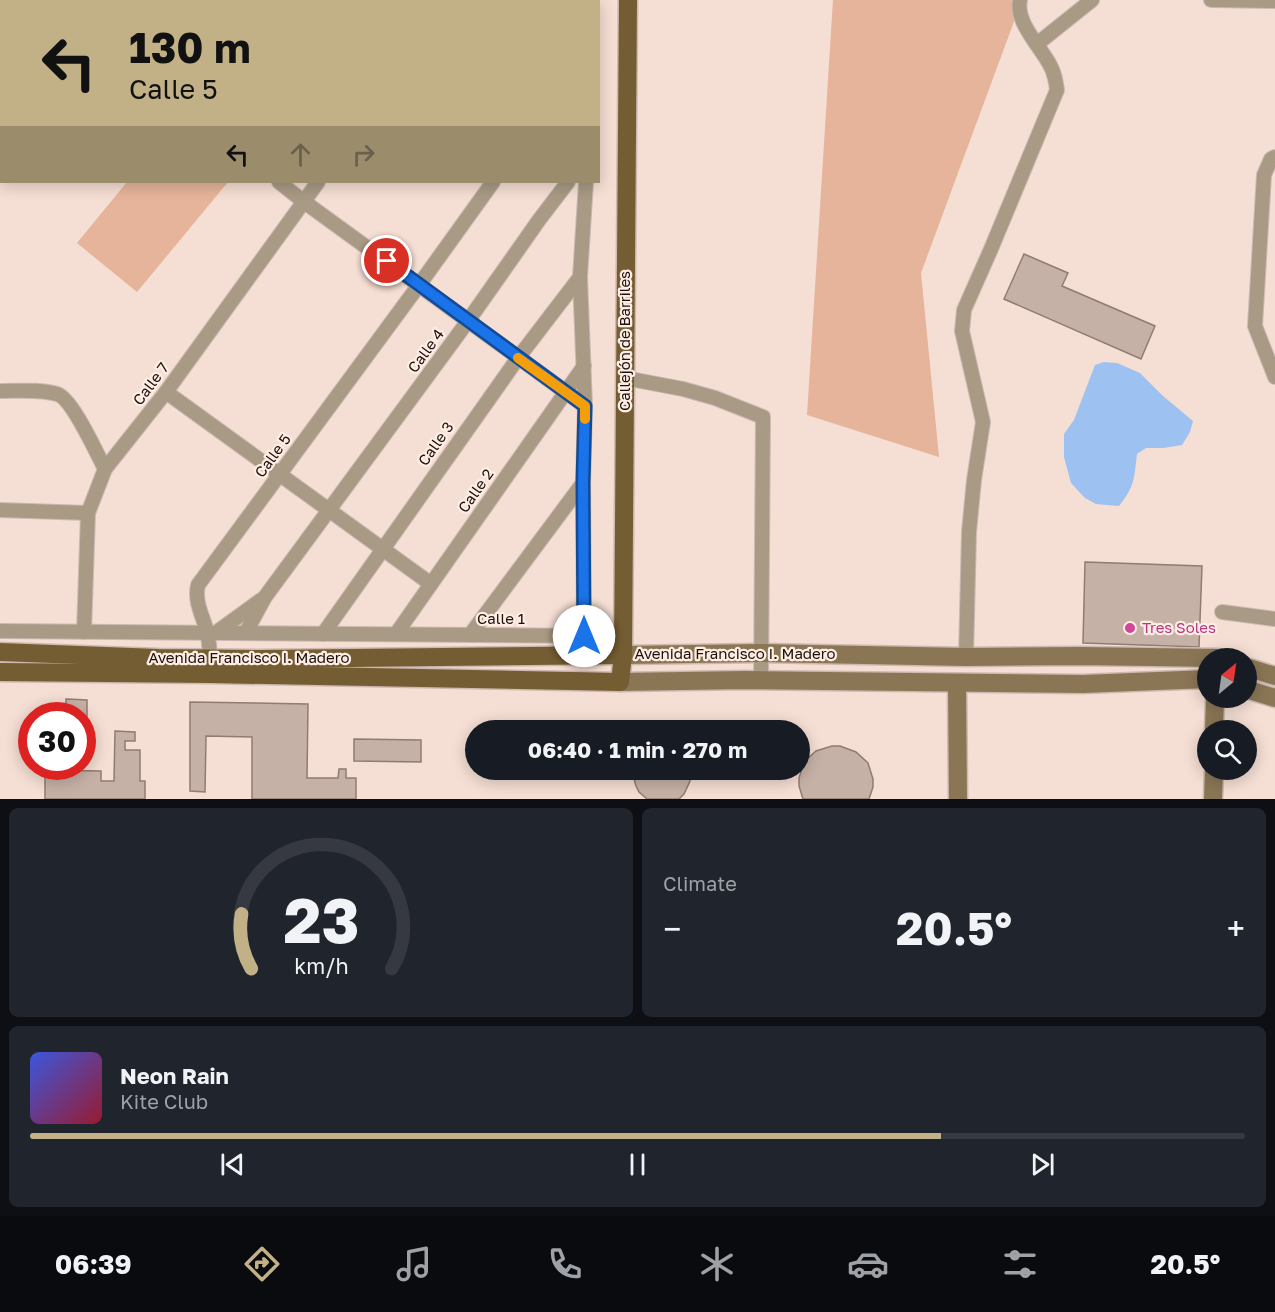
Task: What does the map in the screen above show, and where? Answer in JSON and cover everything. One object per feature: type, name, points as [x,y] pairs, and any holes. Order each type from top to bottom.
[{"type":"main road","name":"Callejón de Barriles","points":[[620,682],[623,655],[628,0]]},
{"type":"main road","name":"Avenida Francisco I. Madero","points":[[0,652],[210,666],[620,682],[1083,684],[1197,679]]},
{"type":"main road","name":"Avenida Francisco I. Madero","points":[[0,672],[761,653],[1197,658]]},
{"type":"main road","points":[[1257,670],[1275,676]]},
{"type":"main road","points":[[957,683],[958,799]]},
{"type":"main road","points":[[1257,692],[1275,698]]},
{"type":"main road","points":[[1213,799],[1214,780]]},
{"type":"street","points":[[966,657],[969,532],[983,422],[962,331],[964,310],[1057,90],[1052,67],[1025,26],[1019,6],[1020,0]]},
{"type":"street","points":[[1037,44],[1092,0]]},
{"type":"street","points":[[1211,0],[1275,1]]},
{"type":"street","points":[[1275,157],[1271,159],[1264,175],[1255,326],[1275,378]]},
{"type":"street","points":[[280,183],[585,406]]},
{"type":"street","name":"Calle 7","points":[[84,632],[88,513],[105,469],[166,392],[317,183]]},
{"type":"street","name":"Calle 5","points":[[210,666],[212,632],[197,600],[198,585],[492,183]]},
{"type":"street","name":"Calle 4","points":[[246,632],[265,597],[567,183]]},
{"type":"street","name":"Calle 1","points":[[0,631],[584,636],[585,406],[580,277],[586,183]]},
{"type":"street","name":"Calle 3","points":[[323,634],[518,358],[580,277]]},
{"type":"street","name":"Calle 2","points":[[396,634],[584,366]]},
{"type":"street","points":[[625,378],[683,389],[763,417],[761,681]]},
{"type":"street","points":[[0,391],[60,394],[71,405],[105,469]]},
{"type":"street","points":[[166,392],[431,584]]},
{"type":"street","points":[[470,635],[583,483]]},
{"type":"street","points":[[0,510],[88,513]]},
{"type":"street","name":"Calle 4","points":[[212,632],[265,597]]},
{"type":"street","points":[[1222,612],[1275,619]]},
{"type":"shaded area","points":[[833,0],[1022,0],[921,273],[939,457],[807,415]]},
{"type":"shaded area","points":[[126,183],[227,183],[137,292],[77,243]]},
{"type":"water","points":[[1104,362],[1117,363],[1140,373],[1193,421],[1190,432],[1182,445],[1146,448],[1137,454],[1133,482],[1119,506],[1096,504],[1085,498],[1071,483],[1064,457],[1064,434],[1074,420],[1095,365]]},
{"type":"building","points":[[1024,254],[1068,273],[1062,286],[1155,326],[1141,359],[1004,299]]},
{"type":"building","points":[[1085,562],[1202,566],[1199,647],[1083,643]]},
{"type":"building","points":[[66,699],[87,700],[87,702],[66,702]]},
{"type":"building","points":[[190,702],[308,704],[307,778],[338,778],[339,769],[346,769],[346,778],[356,778],[356,799],[252,799],[252,737],[206,736],[205,792],[190,791]]},
{"type":"building","points":[[115,731],[135,732],[135,741],[125,741],[125,750],[140,750],[140,781],[145,781],[145,799],[45,799],[45,780],[96,780],[96,771],[101,771],[101,781],[114,781]]},
{"type":"building","points":[[354,739],[421,740],[421,762],[354,761]]},
{"type":"building","points":[[840,746],[856,752],[868,763],[873,779],[869,799],[803,799],[799,780],[810,780],[810,756],[816,751]]},
{"type":"building","points":[[634,780],[690,780],[684,794],[679,799],[647,799],[636,786]]},
{"type":"slow traffic","points":[[518,358],[585,406],[585,419]]},
{"type":"place","name":"Tres Soles","points":[[1130,628]]},
{"type":"route","points":[[387,261],[585,406],[584,636]]}]
